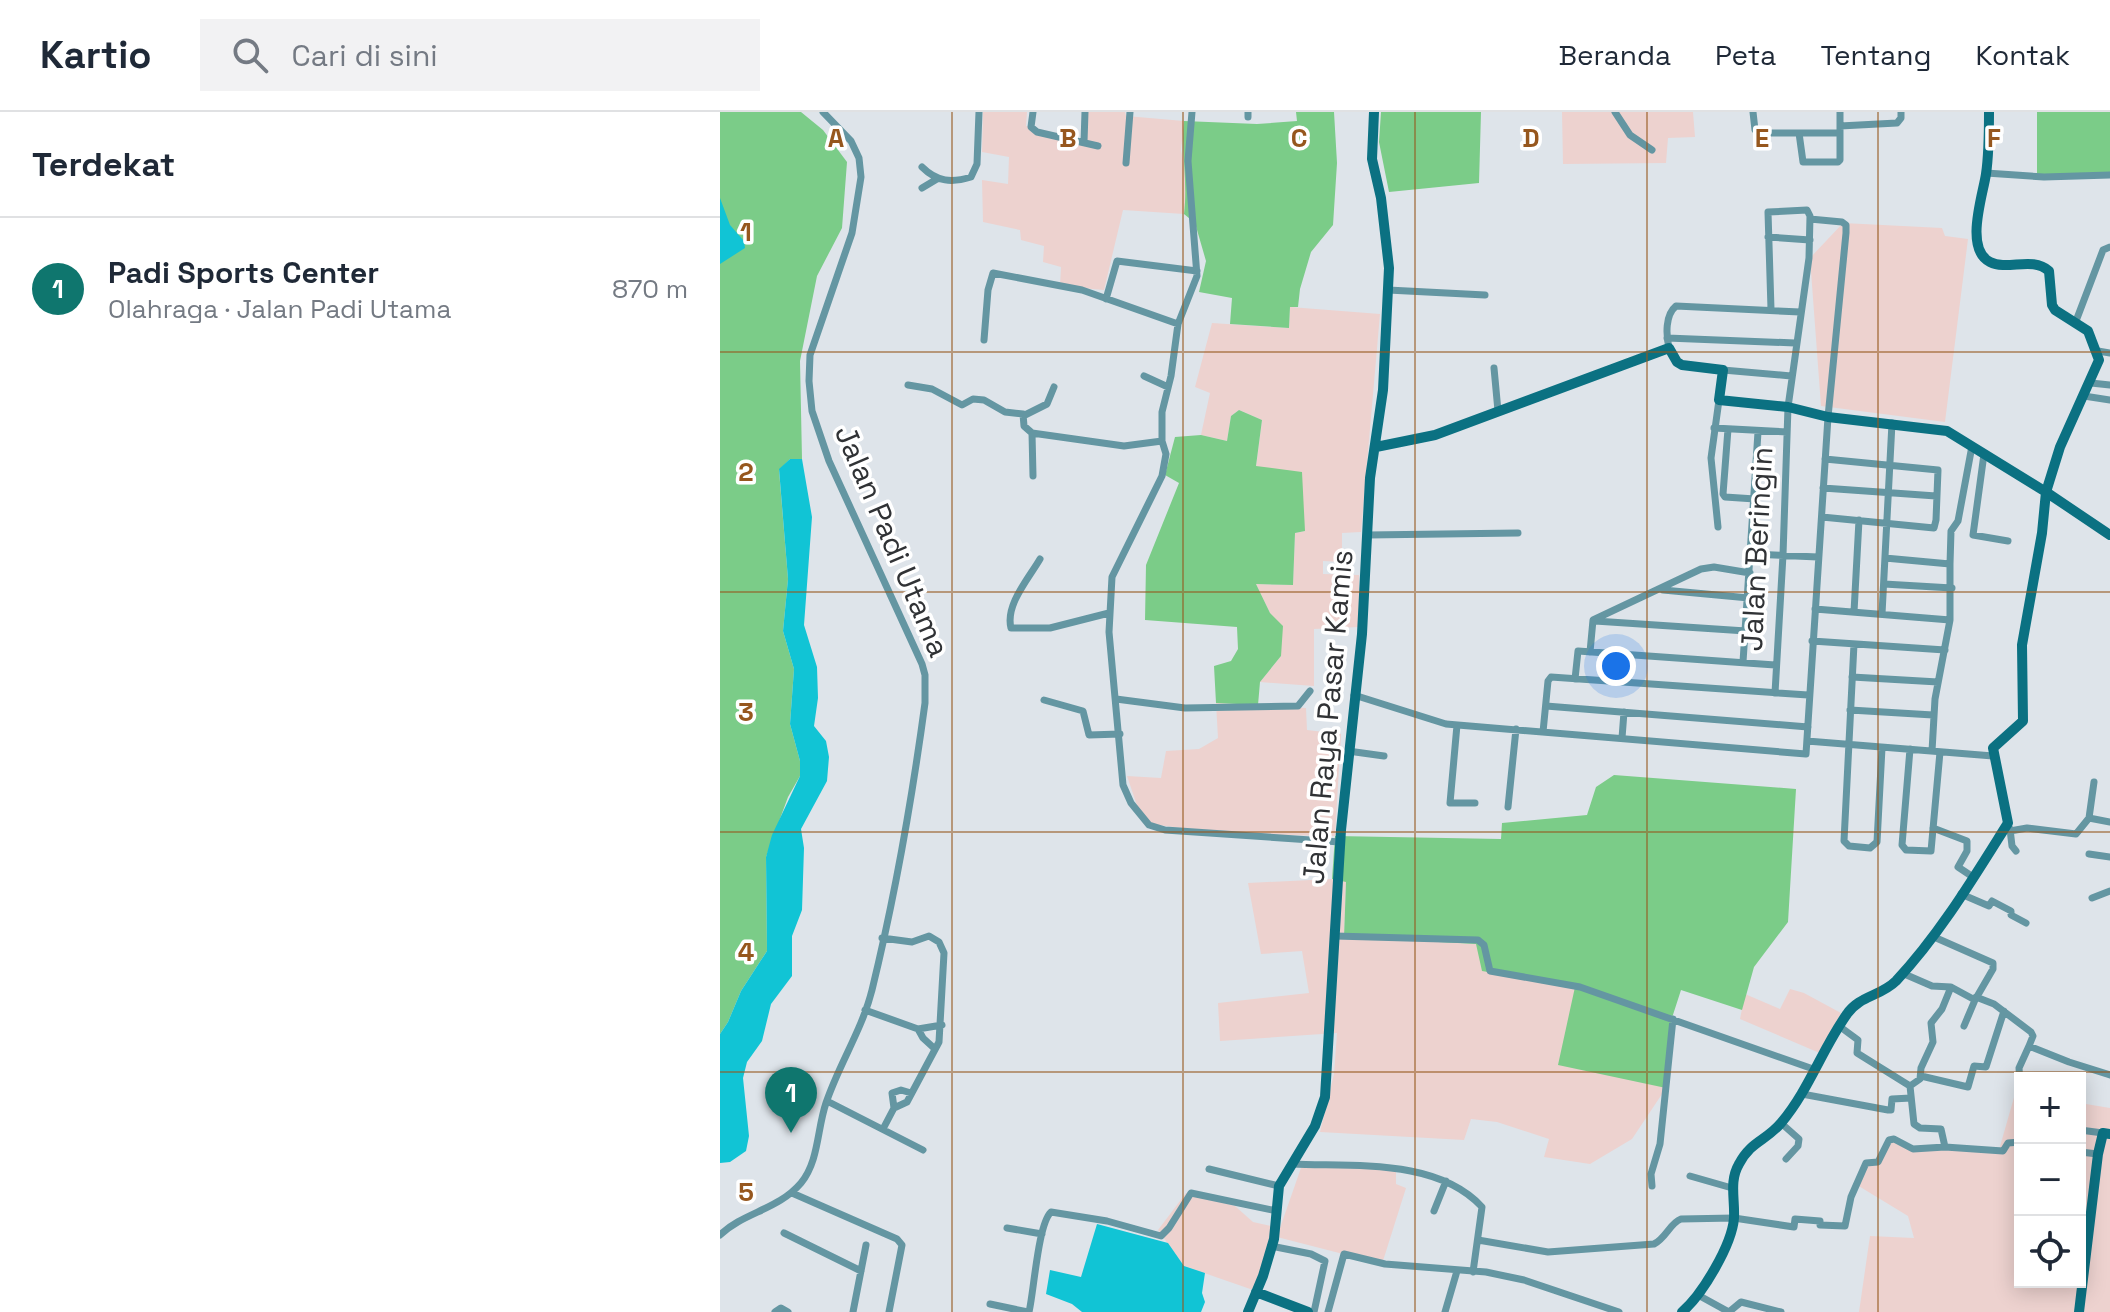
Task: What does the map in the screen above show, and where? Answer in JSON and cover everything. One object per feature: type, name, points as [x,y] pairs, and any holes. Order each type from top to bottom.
[{"type":"street","name":"Jalan Padi Utama","points":[[720,1235],[737,1222],[769,1209],[792,1193],[806,1177],[827,1101],[865,1010],[918,755],[925,703],[925,675],[829,461],[812,411],[810,355],[852,233],[861,177],[859,158],[851,141],[823,112]]},
{"type":"street","points":[[922,188],[937,179],[956,180],[975,173],[979,112]]},
{"type":"street","points":[[1033,112],[1031,127],[1037,132],[1098,146]]},
{"type":"street","points":[[1084,142],[1085,112]]},
{"type":"street","points":[[1126,163],[1130,112]]},
{"type":"street","points":[[1192,112],[1188,161],[1197,271],[1178,324],[1162,412],[1162,441],[1166,454],[1164,469],[1114,571],[1109,593],[1110,662],[1120,734],[1120,771],[1131,803],[1149,825],[1165,830],[1340,842]]},
{"type":"street","name":"Jalan Raya Pasar Kamis","points":[[1248,1312],[1271,1246],[1279,1186],[1321,1113],[1325,1097],[1340,842],[1362,634],[1370,478],[1383,390],[1388,290],[1386,236],[1372,159],[1374,112]]},
{"type":"street","points":[[1615,112],[1630,135],[1652,150]]},
{"type":"street","points":[[1753,112],[1757,132],[1799,133],[1897,123],[1901,112]]},
{"type":"street","points":[[1799,133],[1803,162],[1834,164],[1840,160],[1840,112]]},
{"type":"street","points":[[1989,112],[1986,173],[1976,229],[1978,244],[1984,257],[1993,264],[2043,266],[2049,271],[2055,310],[2088,331],[2098,351],[2098,369],[2060,447],[2046,492],[2040,546],[2022,645],[2023,721],[1995,744],[1993,756],[2016,851]]},
{"type":"street","points":[[922,167],[937,179]]},
{"type":"street","points":[[1986,173],[2044,177],[2110,175]]},
{"type":"street","points":[[1354,695],[1403,708],[1431,720],[1457,725],[1806,754],[1828,417],[1846,228],[1842,222],[1810,219],[1807,210],[1771,210],[1768,215],[1768,237],[1771,309]]},
{"type":"street","name":"Jalan Beringin","points":[[1775,693],[1788,407],[1810,240],[1810,219]]},
{"type":"street","points":[[1768,237],[1810,240]]},
{"type":"street","points":[[2076,321],[2103,250],[2110,247]]},
{"type":"street","points":[[1106,299],[1115,263],[1120,260],[1197,271]]},
{"type":"street","points":[[984,340],[988,290],[993,273],[1082,290],[1178,324]]},
{"type":"street","points":[[1388,290],[1485,295]]},
{"type":"street","points":[[1791,376],[1682,365],[1677,362],[1668,343],[1670,312],[1676,306],[1800,312]]},
{"type":"street","points":[[1376,447],[1435,435],[1668,343],[1795,343]]},
{"type":"street","points":[[2098,351],[2110,353]]},
{"type":"street","points":[[1494,368],[1498,411]]},
{"type":"street","points":[[1718,527],[1711,458],[1723,370]]},
{"type":"street","points":[[1144,376],[1168,387]]},
{"type":"street","points":[[2091,383],[2110,385]]},
{"type":"street","points":[[908,385],[932,389],[962,405],[973,399],[984,400],[1005,412],[1025,415],[1047,404],[1054,387]]},
{"type":"street","points":[[2084,396],[2110,400]]},
{"type":"street","points":[[1719,400],[1947,431],[2110,535]]},
{"type":"street","points":[[1025,415],[1024,426],[1032,433],[1124,446],[1162,441]]},
{"type":"street","points":[[1882,614],[1892,423]]},
{"type":"street","points":[[1714,428],[1787,432]]},
{"type":"street","points":[[1728,429],[1723,494],[1725,497],[1755,499]]},
{"type":"street","points":[[1743,662],[1758,432]]},
{"type":"street","points":[[1032,433],[1033,476]]},
{"type":"street","points":[[1910,749],[1903,848],[1931,851],[1936,751],[1933,715],[1950,620],[1951,531],[1958,521],[1972,446]]},
{"type":"street","points":[[1984,454],[1973,534],[2008,541]]},
{"type":"street","points":[[1825,459],[1938,470],[1934,528]]},
{"type":"street","points":[[1823,488],[1936,496]]},
{"type":"street","points":[[1822,517],[1951,531]]},
{"type":"street","points":[[1854,612],[1859,520]]},
{"type":"street","points":[[1368,535],[1518,533]]},
{"type":"street","points":[[1752,554],[1818,557]]},
{"type":"street","points":[[1885,558],[1950,564]]},
{"type":"street","points":[[1040,559],[1013,605],[1011,628],[1050,628],[1109,613]]},
{"type":"street","points":[[1593,620],[1707,568],[1750,573]]},
{"type":"street","points":[[1884,584],[1952,588]]},
{"type":"street","points":[[1661,589],[1749,598]]},
{"type":"street","points":[[1815,609],[1950,620]]},
{"type":"street","points":[[1593,620],[1746,631]]},
{"type":"street","points":[[1590,652],[1593,620]]},
{"type":"street","points":[[1812,641],[1945,650]]},
{"type":"street","points":[[1854,644],[1844,841],[1849,846],[1873,847],[1877,842],[1882,748]]},
{"type":"street","points":[[1575,679],[1578,651],[1775,665]]},
{"type":"street","points":[[1852,677],[1938,682]]},
{"type":"street","points":[[1543,732],[1548,679],[1808,695]]},
{"type":"street","points":[[1116,699],[1185,708],[1237,709],[1298,706],[1310,691]]},
{"type":"street","points":[[1044,700],[1083,711],[1087,716],[1089,735],[1120,734]]},
{"type":"street","points":[[1546,706],[1808,727]]},
{"type":"street","points":[[1850,710],[1933,715]]},
{"type":"street","points":[[1622,738],[1624,712]]},
{"type":"street","points":[[1457,725],[1450,803],[1475,803]]},
{"type":"street","points":[[1508,807],[1516,729]]},
{"type":"street","points":[[1807,741],[1993,756]]},
{"type":"street","points":[[1348,751],[1384,756]]},
{"type":"street","points":[[2009,827],[2076,834],[2089,818],[2094,782]]},
{"type":"street","points":[[2089,818],[2110,822]]},
{"type":"street","points":[[1682,1312],[1698,1295],[1728,1240],[1734,1218],[1732,1188],[1737,1167],[1750,1146],[1781,1123],[1802,1094],[1839,1026],[1856,1004],[1880,994],[1934,937],[2009,827]]},
{"type":"street","points":[[1933,828],[1967,841],[1967,851],[1958,867],[1973,877]]},
{"type":"street","points":[[2089,854],[2110,857]]},
{"type":"street","points":[[2092,898],[2110,891]]},
{"type":"street","points":[[1961,894],[1989,906],[1992,901],[2026,923]]},
{"type":"street","points":[[882,938],[912,942],[929,936],[942,947],[944,953],[939,1042],[907,1102],[894,1108]]},
{"type":"street","points":[[1335,936],[1478,940],[1484,945],[1490,971],[1580,987],[1816,1070]]},
{"type":"street","points":[[1934,937],[1993,963],[1993,969],[1964,1026]]},
{"type":"street","points":[[1902,973],[1932,986],[1951,987],[2004,1011],[2032,1034],[2019,1072]]},
{"type":"street","points":[[1910,1086],[1921,1076],[1923,1061],[1933,1042],[1931,1023],[1942,1009],[1951,987]]},
{"type":"street","points":[[865,1010],[918,1029],[942,1025]]},
{"type":"street","points":[[1921,1076],[1968,1087],[1974,1066],[1986,1067],[2004,1011]]},
{"type":"street","points":[[1652,1186],[1651,1174],[1660,1144],[1673,1019]]},
{"type":"street","points":[[1839,1026],[1858,1040],[1857,1053],[1910,1086]]},
{"type":"street","points":[[918,1029],[935,1049]]},
{"type":"street","points":[[2029,1046],[2110,1075]]},
{"type":"street","points":[[1910,1086],[1915,1126],[1941,1129],[1945,1147]]},
{"type":"street","points":[[883,1129],[894,1108],[892,1093],[901,1090],[911,1093]]},
{"type":"street","points":[[1802,1094],[1888,1110],[1891,1110],[1892,1099],[1911,1098]]},
{"type":"street","points":[[827,1101],[923,1150]]},
{"type":"street","points":[[1781,1123],[1799,1139],[1798,1146],[1786,1159]]},
{"type":"street","points":[[2079,1312],[2098,1154],[2106,1134],[2086,1131]]},
{"type":"street","points":[[1478,1240],[1548,1252],[1654,1244],[1678,1220],[1734,1218],[1794,1227],[1795,1219],[1820,1221],[1820,1225],[1845,1226],[1851,1197],[1866,1163],[1878,1162],[1889,1140],[1894,1139],[1913,1149],[1945,1147],[2003,1151],[2010,1141],[2014,1142]]},
{"type":"street","points":[[2086,1153],[2098,1154]]},
{"type":"street","points":[[1292,1164],[1392,1169],[1446,1181],[1482,1207],[1473,1272]]},
{"type":"street","points":[[1209,1169],[1279,1186]]},
{"type":"street","points":[[1690,1176],[1732,1188]]},
{"type":"street","points":[[1434,1211],[1446,1181]]},
{"type":"street","points":[[990,1304],[1029,1312],[1042,1234],[1047,1215],[1051,1212],[1107,1221],[1161,1236],[1193,1192],[1277,1211]]},
{"type":"street","points":[[792,1193],[897,1239],[902,1245],[889,1312]]},
{"type":"street","points":[[1007,1228],[1042,1234]]},
{"type":"street","points":[[784,1233],[861,1271]]},
{"type":"street","points":[[853,1312],[866,1245]]},
{"type":"street","points":[[1256,1292],[1311,1312],[1325,1261],[1311,1254],[1271,1246]]},
{"type":"street","points":[[1328,1312],[1344,1254],[1385,1264],[1524,1280],[1619,1312]]},
{"type":"street","points":[[1445,1312],[1457,1271]]},
{"type":"street","points":[[1698,1295],[1729,1312],[1742,1302],[1781,1312]]},
{"type":"street","points":[[775,1312],[781,1308],[788,1312]]},
{"type":"shaded area","points":[[983,112],[1027,112],[1026,126],[1082,139],[1084,112],[1125,112],[1126,116],[1184,121],[1181,150],[1188,185],[1184,214],[1123,210],[1104,290],[1060,286],[1061,267],[1043,262],[1044,246],[1021,240],[1020,230],[983,222],[982,180],[1008,184],[1009,157],[982,152]]},
{"type":"shaded area","points":[[1562,112],[1693,112],[1695,137],[1668,138],[1666,163],[1563,164]]},
{"type":"shaded area","points":[[1843,223],[1942,228],[1945,236],[1968,239],[1945,422],[1821,406],[1810,258]]},
{"type":"shaded area","points":[[1290,307],[1380,314],[1361,532],[1342,533],[1342,562],[1323,561],[1323,574],[1359,575],[1359,627],[1314,629],[1314,686],[1260,682],[1281,656],[1270,613],[1256,584],[1293,585],[1295,533],[1305,531],[1256,467],[1262,420],[1239,410],[1231,416],[1227,441],[1201,435],[1210,393],[1195,387],[1212,323],[1289,328]]},
{"type":"shaded area","points":[[1216,703],[1306,708],[1307,730],[1341,734],[1335,836],[1227,834],[1143,823],[1127,776],[1161,778],[1166,751],[1199,749],[1218,738]]},
{"type":"shaded area","points":[[1346,881],[1344,937],[1476,944],[1576,987],[1666,1088],[1632,1139],[1590,1164],[1544,1157],[1549,1139],[1497,1122],[1471,1119],[1464,1140],[1320,1132],[1334,1074],[1337,1033],[1220,1041],[1218,1003],[1309,993],[1302,951],[1261,954],[1248,883]]},
{"type":"shaded area","points":[[1790,989],[1841,1013],[1822,1054],[1740,1019],[1745,994],[1780,1009]]},
{"type":"shaded area","points":[[2014,1098],[2014,1288],[2086,1288],[2086,1104],[2110,1108],[2110,1312],[1859,1312],[1870,1236],[1914,1238],[1908,1216],[1857,1185],[1865,1164],[1877,1164],[1890,1139],[1911,1150],[1999,1150]]},
{"type":"shaded area","points":[[1302,1165],[1396,1169],[1396,1184],[1406,1188],[1382,1264],[1277,1237],[1256,1291],[1184,1266],[1158,1230],[1186,1193],[1235,1206],[1253,1222],[1280,1228]]},
{"type":"green space","points":[[720,112],[801,112],[823,130],[847,162],[842,228],[817,276],[800,361],[802,459],[790,459],[779,470],[788,579],[783,631],[794,669],[790,724],[800,761],[800,776],[788,797],[766,857],[767,951],[741,991],[720,1034]]},
{"type":"green space","points":[[1296,112],[1334,112],[1337,163],[1333,225],[1311,252],[1298,307],[1290,307],[1289,328],[1230,324],[1232,298],[1199,292],[1206,261],[1195,223],[1184,214],[1184,121],[1257,124],[1297,121]]},
{"type":"green space","points":[[1381,112],[1481,112],[1479,183],[1389,192],[1379,142]]},
{"type":"green space","points":[[2037,112],[2110,112],[2110,172],[2037,175]]},
{"type":"green space","points":[[1239,410],[1262,420],[1256,466],[1302,472],[1305,531],[1295,533],[1293,585],[1256,584],[1270,613],[1283,626],[1281,656],[1260,682],[1258,705],[1216,703],[1214,666],[1231,661],[1238,649],[1237,627],[1145,620],[1146,565],[1179,483],[1165,475],[1175,437],[1201,435],[1227,441],[1231,416]]},
{"type":"green space","points":[[1614,775],[1796,789],[1788,922],[1754,967],[1742,1010],[1681,990],[1671,1021],[1666,1088],[1558,1065],[1575,987],[1482,971],[1476,944],[1344,937],[1346,882],[1332,879],[1335,836],[1501,839],[1502,823],[1587,815],[1596,787]]},
{"type":"water","points":[[720,198],[730,225],[744,241],[745,248],[720,264]]},
{"type":"water","points":[[790,459],[802,459],[812,517],[804,625],[817,667],[818,698],[814,726],[826,741],[829,757],[827,781],[801,829],[804,848],[802,910],[792,936],[792,976],[771,1004],[762,1041],[747,1062],[743,1078],[749,1136],[746,1151],[730,1162],[720,1163],[720,1034],[741,991],[767,951],[766,857],[772,835],[800,776],[800,761],[790,724],[794,669],[783,631],[788,579],[779,469]]},
{"type":"water","points":[[1097,1224],[1168,1243],[1184,1266],[1205,1273],[1202,1293],[1205,1302],[1201,1312],[1082,1312],[1072,1304],[1046,1294],[1050,1270],[1081,1277]]},
{"type":"place","name":"Padi Sports Center","points":[[791,1133]]}]
